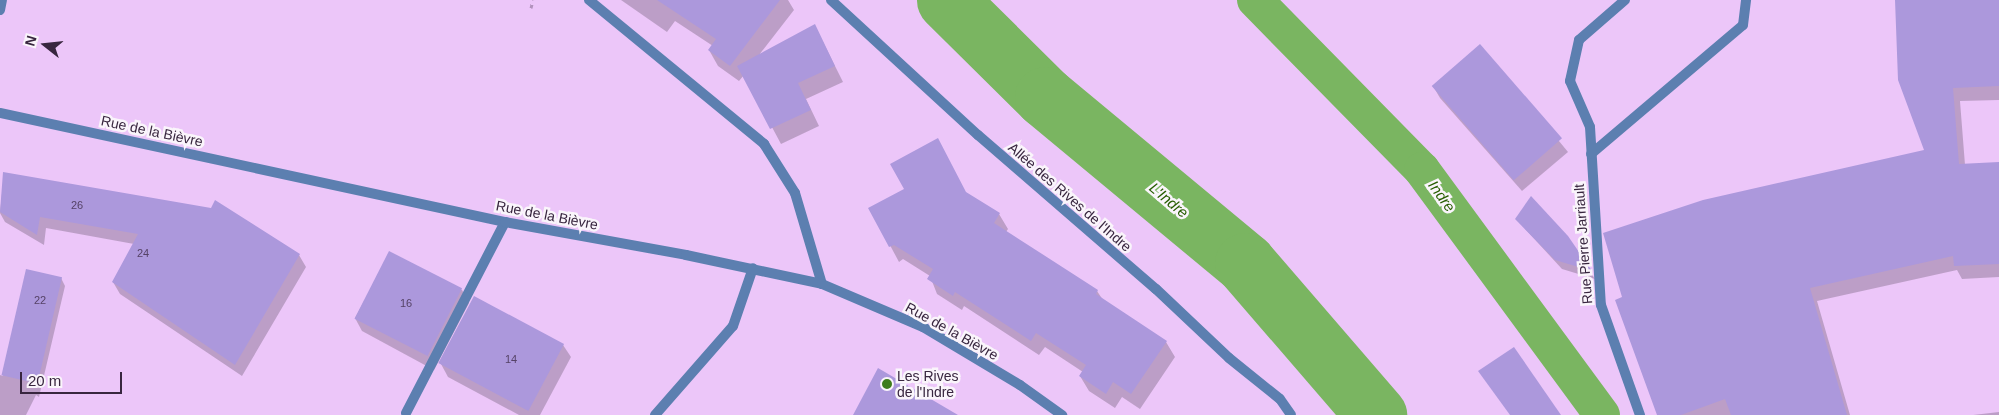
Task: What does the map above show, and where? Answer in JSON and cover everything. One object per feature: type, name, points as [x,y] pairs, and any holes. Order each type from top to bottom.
[{"type":"street","points":[[0,10],[2,0]]},
{"type":"street","points":[[589,0],[764,144],[795,193],[822,284]]},
{"type":"street","name":"Allée des Rives de l'Indre","points":[[831,0],[978,135],[1156,289],[1229,358],[1280,399],[1291,415]]},
{"type":"street","name":"Rue Pierre Jarriault","points":[[1625,0],[1580,40],[1570,81],[1590,127],[1600,306],[1640,415]]},
{"type":"street","points":[[1591,154],[1743,25],[1746,0]]},
{"type":"street","name":"Rue de la Bièvre","points":[[0,113],[505,222],[753,268],[822,284],[922,327],[1020,385],[1062,415]]},
{"type":"street","points":[[406,413],[505,222]]},
{"type":"street","points":[[655,415],[734,326],[753,268]]},
{"type":"path","points":[[531,8],[533,0]]},
{"type":"building","points":[[657,0],[780,0],[730,66],[708,50],[716,39]]},
{"type":"building","points":[[1895,0],[1999,0],[1999,86],[1953,88],[1959,164],[1999,162],[1999,264],[1954,266],[1953,256],[1810,288],[1847,415],[1731,415],[1725,399],[1681,415],[1657,415],[1615,300],[1622,297],[1603,233],[1703,200],[1924,150],[1898,80]]},
{"type":"building","points":[[815,24],[835,66],[798,83],[811,110],[770,129],[737,66]]},
{"type":"building","points":[[1480,44],[1562,138],[1514,180],[1432,86]]},
{"type":"building","points":[[938,138],[966,192],[1000,213],[994,223],[1098,290],[1096,294],[1167,341],[1131,394],[1113,382],[1106,394],[1079,376],[1086,365],[1036,333],[1031,341],[955,292],[953,296],[927,279],[933,269],[894,245],[889,247],[868,208],[904,189],[890,164]]},
{"type":"building","points":[[3,172],[211,208],[215,200],[300,254],[235,365],[112,282],[138,234],[40,217],[37,235],[0,212]]},
{"type":"building","points":[[1531,196],[1568,236],[1592,271],[1555,260],[1515,219]]},
{"type":"building","points":[[389,251],[462,288],[428,356],[354,319]]},
{"type":"building","points":[[26,269],[62,277],[38,384],[1,375]]},
{"type":"building","points":[[474,296],[564,344],[528,411],[438,363]]},
{"type":"building","points":[[1514,347],[1561,415],[1510,415],[1478,371]]},
{"type":"building","name":"Les Rives de l'Indre","points":[[878,368],[958,415],[853,415]]},
{"type":"waterway","name":"L'Indre","points":[[947,0],[1045,97],[1245,263],[1376,415]]},
{"type":"waterway","name":"Indre","points":[[1255,0],[1422,170],[1602,415]]},
{"type":"place","name":"Les Rives de l'Indre","points":[[887,384]]}]
